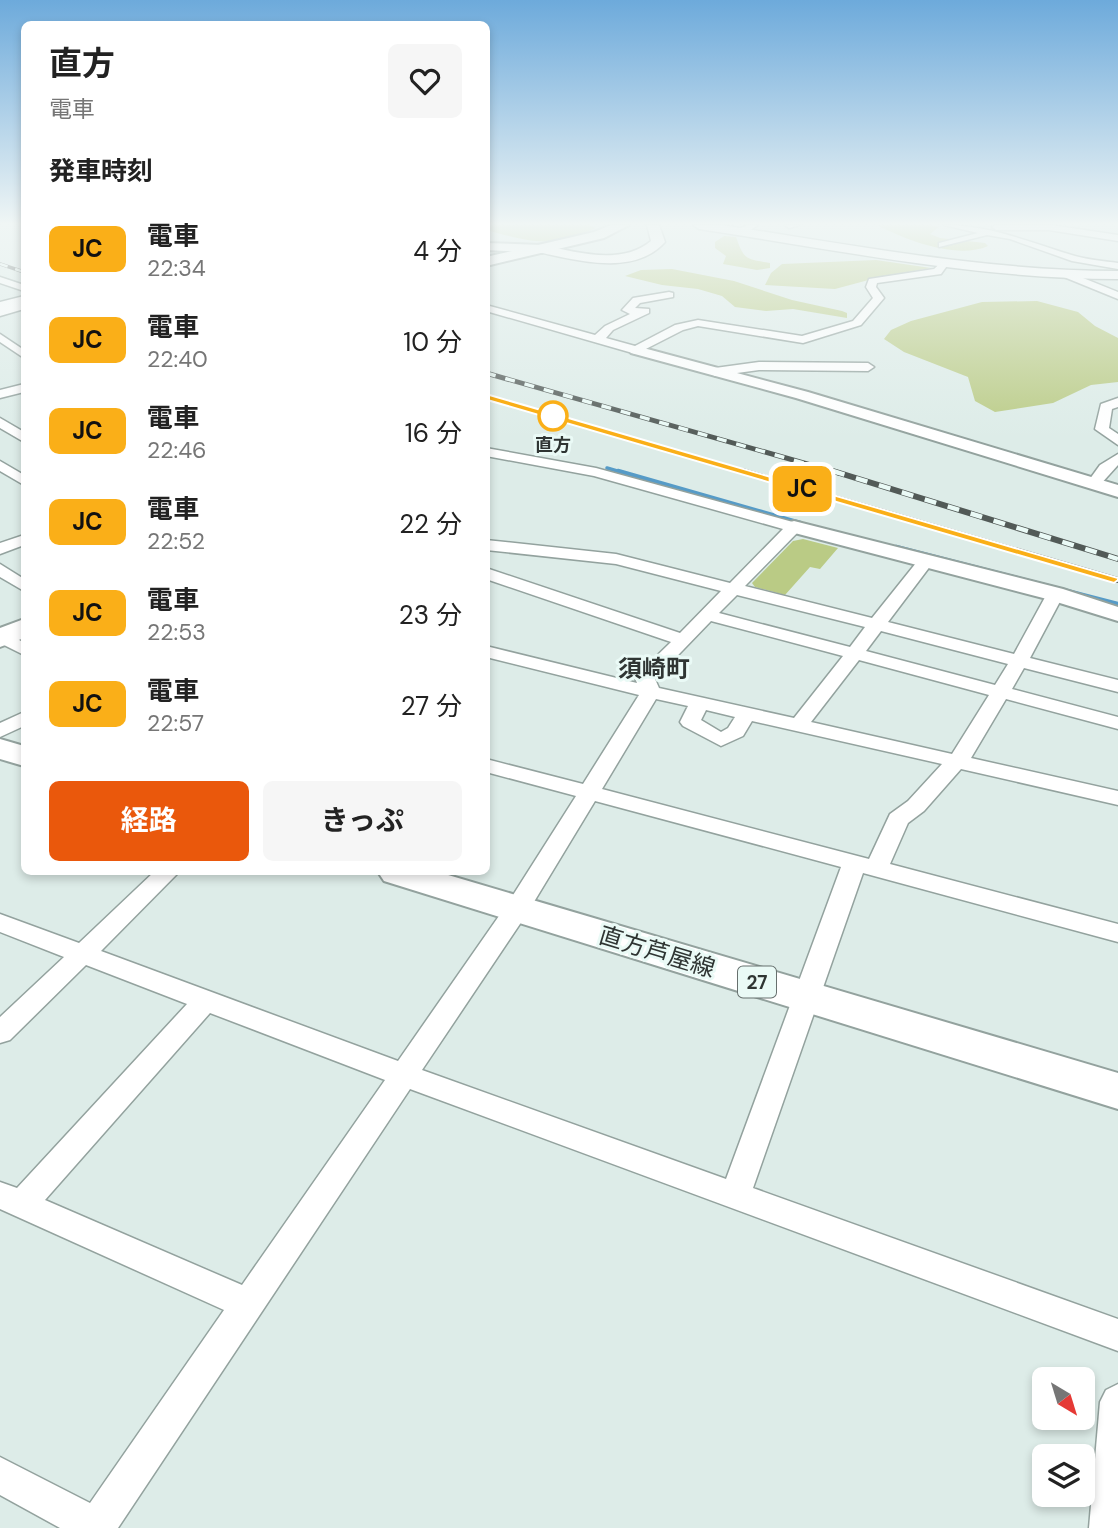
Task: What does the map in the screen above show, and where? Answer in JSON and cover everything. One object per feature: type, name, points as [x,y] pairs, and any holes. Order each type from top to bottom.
[{"type":"main road","points":[[1,307],[21,299]]},
{"type":"main road","points":[[0,749],[21,755]]},
{"type":"main road","name":"直方芦屋線","points":[[407,875],[1118,1091]]},
{"type":"street","points":[[661,296],[637,300],[627,310],[679,327]]},
{"type":"street","points":[[786,348],[857,323],[878,296]]},
{"type":"street","points":[[1,307],[21,306]]},
{"type":"street","points":[[490,309],[715,372],[1106,475],[1118,491]]},
{"type":"street","points":[[599,338],[609,328],[641,314]]},
{"type":"street","points":[[636,350],[679,327],[708,323],[803,355],[794,368]]},
{"type":"street","points":[[0,337],[21,353]]},
{"type":"street","points":[[715,372],[748,366],[868,367]]},
{"type":"street","points":[[0,394],[21,389]]},
{"type":"street","points":[[1118,402],[1106,407],[1101,429],[1118,441]]},
{"type":"street","points":[[3,427],[21,424]]},
{"type":"street","points":[[3,427],[21,436]]},
{"type":"street","points":[[490,453],[596,472],[794,527],[1055,594],[1118,614]]},
{"type":"street","points":[[1106,475],[1118,458]]},
{"type":"street","points":[[0,465],[21,479]]},
{"type":"street","points":[[651,692],[645,678],[680,639],[735,589],[794,527]]},
{"type":"street","points":[[0,548],[21,541]]},
{"type":"street","points":[[490,547],[616,559],[1118,686]]},
{"type":"street","points":[[799,725],[926,561]]},
{"type":"street","points":[[0,569],[21,584]]},
{"type":"street","points":[[490,574],[631,620],[680,639]]},
{"type":"street","points":[[736,1194],[807,997],[866,865],[898,819],[916,806],[957,761],[1019,661],[1055,594]]},
{"type":"street","points":[[707,615],[1118,723]]},
{"type":"street","points":[[490,652],[651,692],[1118,798]]},
{"type":"street","points":[[0,1475],[97,1527],[517,909],[651,692]]},
{"type":"street","points":[[700,703],[690,722],[721,740],[736,732],[747,713]]},
{"type":"street","points":[[0,731],[21,720]]},
{"type":"street","points":[[490,766],[1118,933]]},
{"type":"street","points":[[0,1033],[165,875]]},
{"type":"street","points":[[0,923],[404,1075],[1118,1335]]},
{"type":"street","points":[[206,1000],[11,1200],[247,1304]]},
{"type":"street","points":[[1108,1528],[1118,1402]]},
{"type":"green space","points":[[722,296],[781,296],[842,311],[847,313],[847,318],[793,309],[766,311],[735,307]]},
{"type":"green space","points":[[1037,301],[1078,312],[1095,326],[1118,338],[1118,382],[1091,385],[1053,403],[995,412],[975,401],[968,377],[904,352],[884,339],[891,330],[911,321],[982,302]]},
{"type":"green space","points":[[803,539],[838,548],[820,569],[810,567],[785,595],[755,587],[752,583],[793,541]]},
{"type":"waterway","points":[[607,468],[624,473]]},
{"type":"waterway","points":[[618,471],[800,523]]},
{"type":"waterway","points":[[896,547],[1118,604]]},
{"type":"railway","points":[[490,374],[839,473]]},
{"type":"railway","points":[[490,398],[748,473]]},
{"type":"railway","points":[[742,471],[1118,580]]},
{"type":"railway","points":[[833,471],[1118,559]]},
{"type":"train","name":"JC","points":[[490,398],[1118,580]]},
{"type":"place","name":"直方","points":[[553,416]]},
{"type":"district","name":"須崎町","points":[[654,669]]}]
